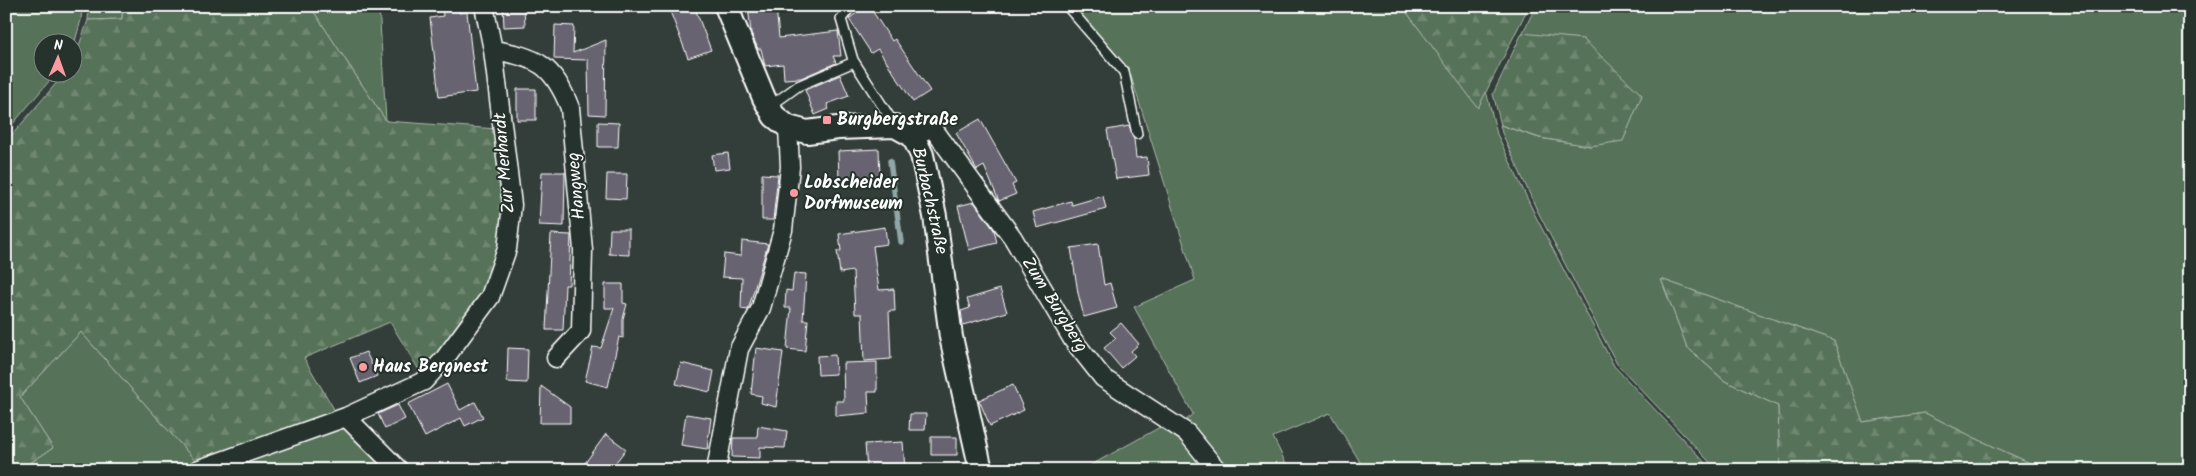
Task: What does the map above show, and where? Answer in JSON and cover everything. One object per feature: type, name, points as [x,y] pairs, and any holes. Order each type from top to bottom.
[{"type":"street","name":"Zur Merhardt","points":[[197,470],[346,417],[424,381],[445,358],[490,297],[507,249],[512,206],[493,50],[484,6]]},
{"type":"street","points":[[726,6],[774,116],[788,127],[807,132],[838,128],[904,131]]},
{"type":"street","name":"Hangweg","points":[[493,50],[519,54],[548,68],[562,89],[570,108],[583,250],[581,331],[556,358]]},
{"type":"street","points":[[716,470],[739,349],[761,308],[784,230],[790,168],[788,127]]},
{"type":"street","name":"Zum Burgberg","points":[[904,131],[932,127],[1013,238],[1073,340],[1104,378],[1187,433],[1217,470]]},
{"type":"street","name":"Burbachstraße","points":[[904,131],[922,156],[935,216],[951,337],[980,470]]},
{"type":"street","points":[[346,417],[399,470]]},
{"type":"lane","points":[[852,6],[841,19],[854,62],[904,131]]},
{"type":"lane","points":[[1067,6],[1124,72],[1137,134]]},
{"type":"lane","points":[[770,107],[798,86],[854,62]]},
{"type":"green space","points":[[6,6],[82,6],[78,32],[32,32],[32,82],[48,82],[6,132]]},
{"type":"green space","points":[[89,6],[123,6],[122,19],[88,20]]},
{"type":"green space","points":[[123,6],[310,6],[386,121],[497,129],[509,206],[487,296],[422,375],[390,322],[304,358],[338,416],[200,466],[81,332],[20,397],[53,448],[19,470],[6,470],[6,142],[57,82],[82,82],[82,37],[88,20],[122,19]]},
{"type":"green space","points":[[310,6],[379,6],[386,121]]},
{"type":"green space","points":[[1073,6],[1402,6],[1478,107],[1486,91],[1497,134],[1535,215],[1614,366],[1712,470],[1365,470],[1330,413],[1273,437],[1289,470],[1225,470],[1215,453],[1183,423],[1193,414],[1134,307],[1195,280],[1129,70]]},
{"type":"green space","points":[[1402,6],[1529,6],[1478,108]]},
{"type":"green space","points":[[1536,6],[2190,6],[2190,470],[2045,470],[1925,413],[1862,422],[1834,341],[1661,279],[1687,347],[1723,380],[1778,406],[1780,470],[1717,470],[1617,364],[1537,210],[1502,133],[1500,125],[1539,138],[1590,146],[1623,140],[1642,95],[1582,39],[1522,34]]},
{"type":"green space","points":[[1522,33],[1583,39],[1642,95],[1623,141],[1590,146],[1540,138],[1501,125],[1493,94]]},
{"type":"green space","points":[[1661,279],[1834,341],[1863,422],[1925,413],[2045,470],[1969,470],[1969,466],[1917,465],[1916,470],[1780,470],[1778,406],[1725,381],[1687,347]]},
{"type":"green space","points":[[81,332],[200,466],[189,470],[19,470],[53,448],[20,397]]},
{"type":"green space","points":[[345,421],[395,470],[211,470]]},
{"type":"green space","points":[[1162,426],[1204,461],[1210,470],[1082,470]]},
{"type":"green space","points":[[1916,465],[1969,466],[1969,470],[1916,470]]},
{"type":"building","points":[[442,6],[459,6],[459,13],[467,12],[476,92],[439,97],[430,18],[443,16]]},
{"type":"building","points":[[503,6],[524,6],[525,26],[504,27]]},
{"type":"building","points":[[668,6],[694,6],[711,50],[688,58]]},
{"type":"building","points":[[748,6],[776,6],[779,38],[838,31],[841,56],[833,56],[836,63],[801,78],[784,79],[783,64],[765,66],[761,49],[758,49],[751,33]]},
{"type":"building","points":[[865,6],[869,6],[892,41],[895,39],[930,91],[913,102],[878,49],[871,53],[849,19]]},
{"type":"building","points":[[555,25],[574,26],[573,53],[606,40],[605,115],[589,114],[588,60],[554,59]]},
{"type":"building","points":[[840,75],[849,96],[827,104],[829,109],[815,115],[805,90]]},
{"type":"building","points":[[517,89],[536,89],[536,120],[517,120]]},
{"type":"building","points":[[980,119],[1016,183],[1012,185],[1016,194],[999,201],[984,166],[977,170],[956,133]]},
{"type":"building","points":[[598,122],[619,123],[618,147],[598,147]]},
{"type":"building","points":[[1129,126],[1134,139],[1136,158],[1147,157],[1149,175],[1116,179],[1107,130]]},
{"type":"building","points":[[879,149],[880,178],[839,179],[838,151]]},
{"type":"building","points":[[728,153],[730,168],[714,170],[712,155]]},
{"type":"building","points":[[542,172],[565,172],[564,226],[539,225]]},
{"type":"building","points":[[607,174],[627,174],[626,199],[606,198]]},
{"type":"building","points":[[762,174],[778,175],[773,220],[762,220]]},
{"type":"building","points":[[1103,196],[1106,209],[1037,228],[1033,212],[1071,201],[1072,205]]},
{"type":"building","points":[[974,202],[994,230],[997,243],[969,250],[958,206]]},
{"type":"building","points":[[885,227],[887,244],[873,246],[879,290],[894,289],[895,311],[889,311],[891,359],[864,361],[862,314],[855,314],[853,271],[840,273],[837,251],[841,251],[839,234]]},
{"type":"building","points":[[610,229],[629,229],[629,255],[609,254]]},
{"type":"building","points":[[551,234],[571,235],[569,285],[565,285],[563,330],[546,330]]},
{"type":"building","points":[[742,241],[768,244],[748,310],[741,309],[742,278],[722,277],[724,254],[741,256]]},
{"type":"building","points":[[1098,244],[1104,285],[1110,283],[1117,308],[1084,317],[1071,248]]},
{"type":"building","points":[[794,273],[806,274],[803,320],[808,320],[805,351],[787,349],[791,308],[785,308],[786,290],[792,291]]},
{"type":"building","points":[[605,284],[623,284],[623,303],[627,304],[623,319],[623,338],[619,337],[608,387],[585,381],[593,347],[601,348],[614,308],[605,308]]},
{"type":"building","points":[[1000,289],[1007,312],[963,325],[961,311],[970,308],[967,299]]},
{"type":"building","points":[[1121,323],[1139,344],[1131,351],[1135,356],[1121,368],[1104,348],[1116,338],[1110,332]]},
{"type":"building","points":[[508,348],[528,349],[527,383],[507,382]]},
{"type":"building","points":[[756,348],[783,352],[776,407],[761,403],[762,396],[751,394]]},
{"type":"building","name":"Haus Bergnest","points":[[366,352],[377,376],[360,383],[350,358]]},
{"type":"building","points":[[835,355],[836,374],[818,375],[817,356]]},
{"type":"building","points":[[877,362],[877,392],[868,392],[869,413],[836,416],[836,401],[844,401],[843,363]]},
{"type":"building","points":[[681,363],[714,371],[710,392],[676,384]]},
{"type":"building","points":[[447,384],[460,410],[475,402],[483,417],[465,426],[461,418],[425,437],[408,404]]},
{"type":"building","points":[[1013,385],[1024,410],[990,426],[979,400]]},
{"type":"building","points":[[541,386],[570,407],[570,423],[540,423]]},
{"type":"building","points":[[398,405],[405,419],[385,429],[378,414]]},
{"type":"building","points":[[686,414],[711,418],[707,449],[681,445]]},
{"type":"building","points":[[910,414],[926,414],[925,430],[909,430]]},
{"type":"building","points":[[758,426],[787,431],[785,448],[760,447],[760,458],[732,457],[733,438],[757,438]]},
{"type":"building","points":[[606,434],[626,449],[610,470],[580,470]]},
{"type":"building","points":[[931,437],[957,437],[957,455],[931,455]]},
{"type":"building","points":[[903,442],[905,470],[867,470],[865,444]]},
{"type":"waterway","points":[[890,161],[901,242]]},
{"type":"place","name":"Burgbergstraße","points":[[827,120]]},
{"type":"place","name":"Lobscheider Dorfmuseum","points":[[794,193]]},
{"type":"place","name":"Haus Bergnest","points":[[363,367]]}]
